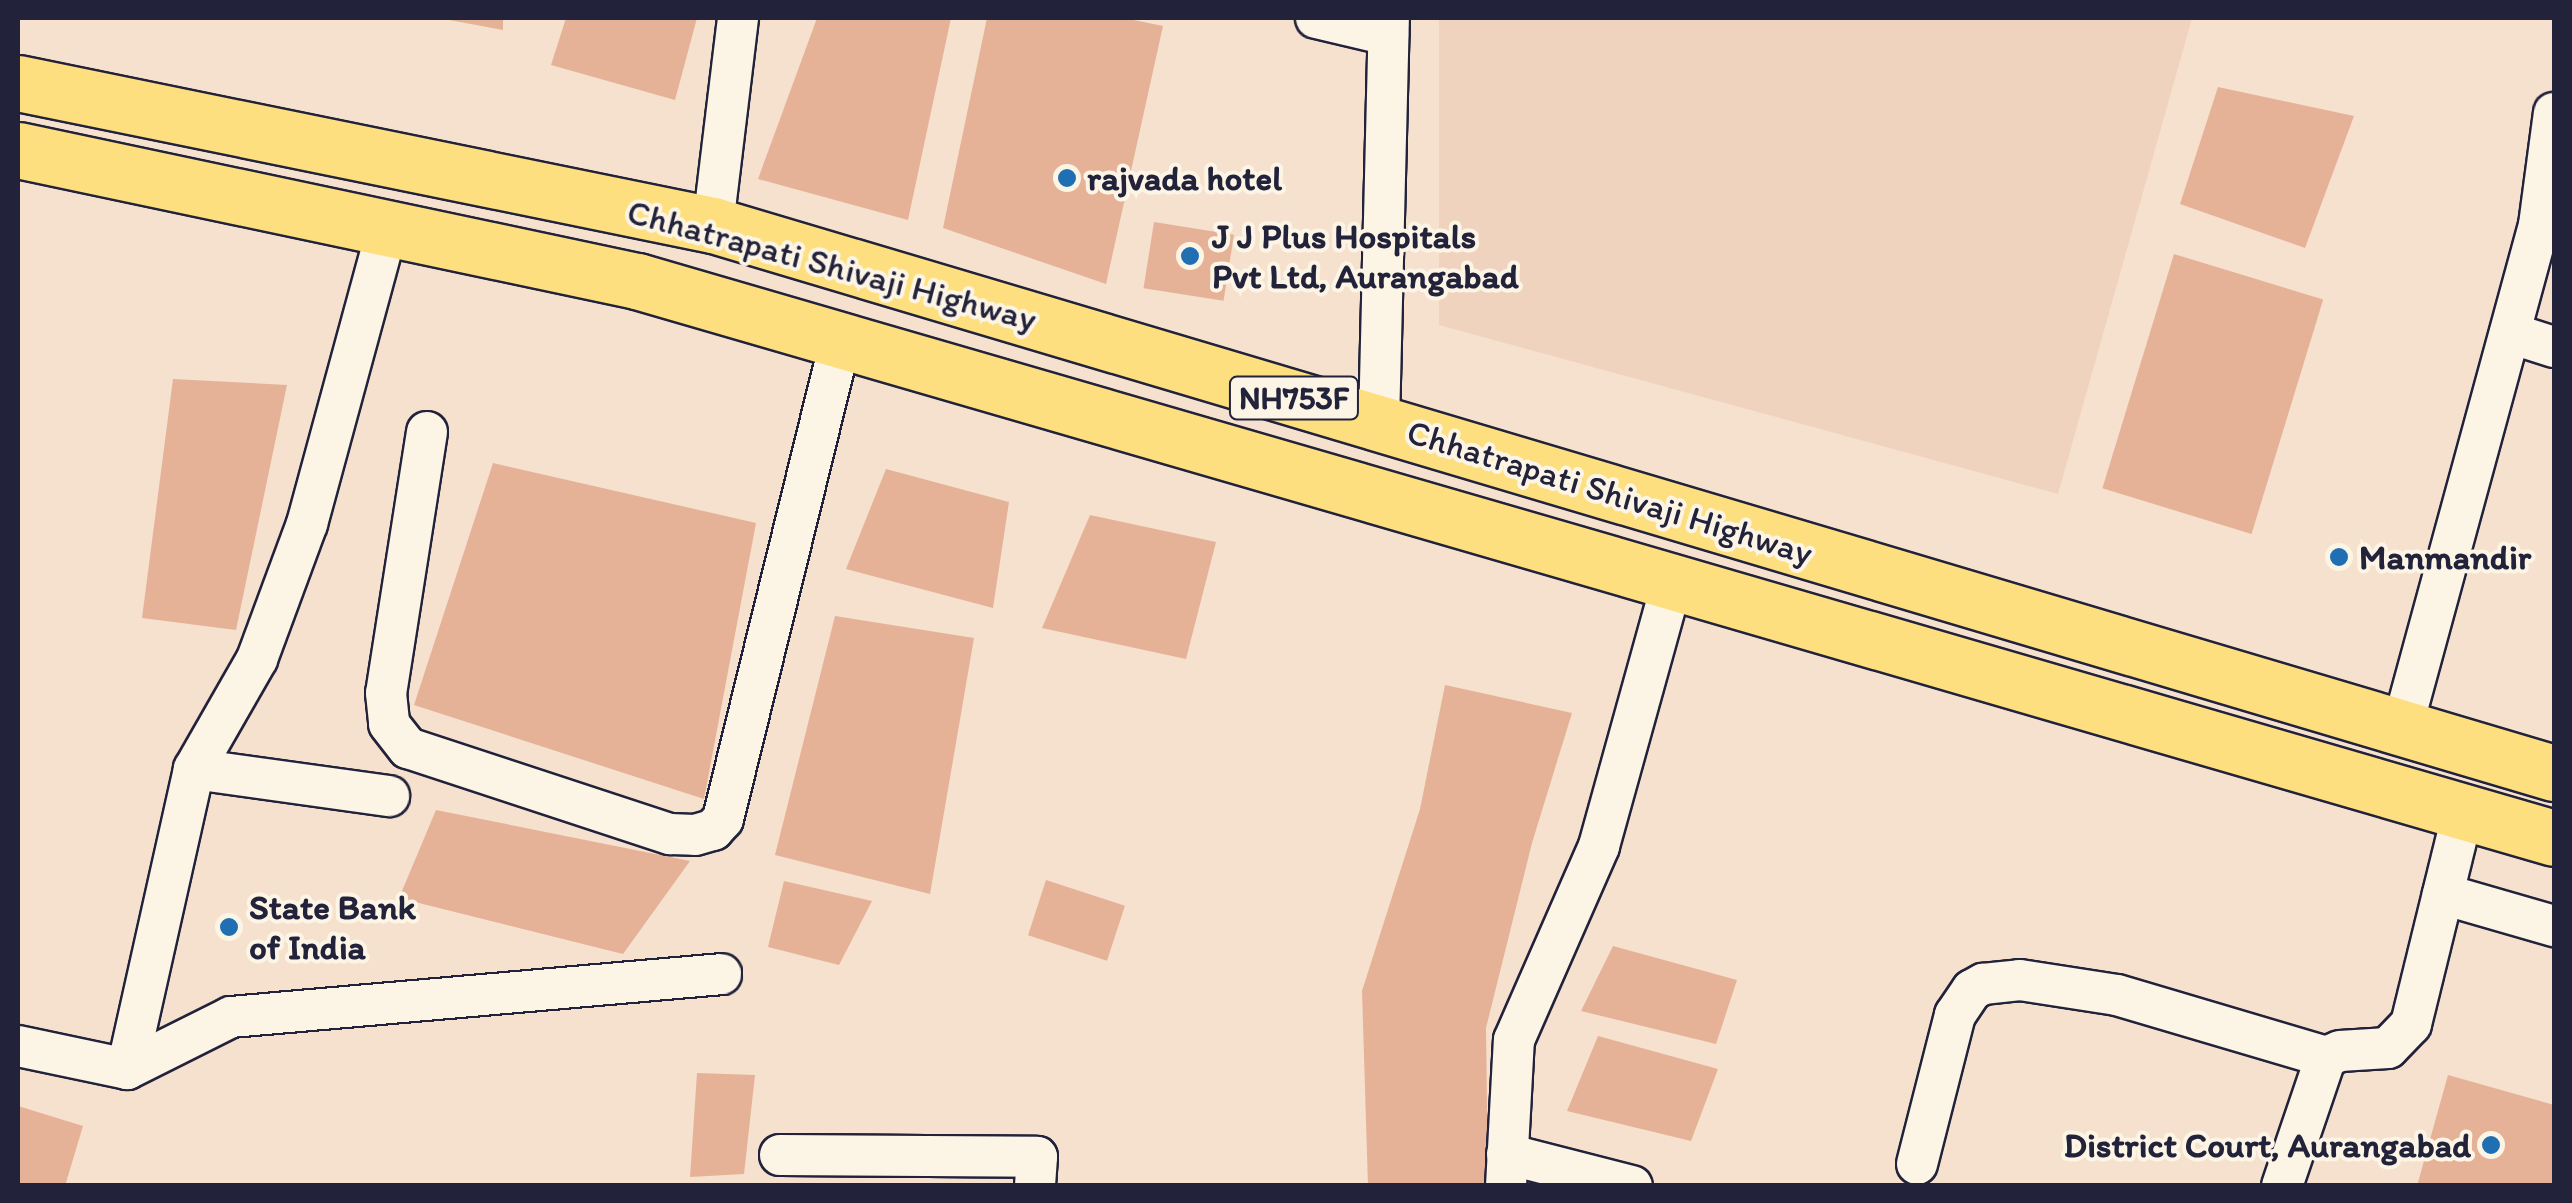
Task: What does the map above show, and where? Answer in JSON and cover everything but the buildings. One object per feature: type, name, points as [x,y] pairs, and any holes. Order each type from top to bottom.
[{"type":"highway","name":"Chhatrapati Shivaji Highway","points":[[18,83],[713,225],[2554,774]]},
{"type":"highway","name":"Chhatrapati Shivaji Highway","points":[[18,150],[637,281],[2554,838]]},
{"type":"street","points":[[713,225],[738,18]]},
{"type":"street","points":[[1316,18],[1388,26],[1380,423]]},
{"type":"street","points":[[2402,728],[2539,225],[2554,113]]},
{"type":"street","points":[[127,1070],[194,770],[257,659],[306,524],[388,226]]},
{"type":"street","points":[[2510,334],[2554,347]]},
{"type":"street","points":[[427,432],[386,693],[389,724],[408,748],[670,834],[695,835],[712,830],[723,820],[841,340]]},
{"type":"street","points":[[1632,1186],[1506,1170],[1514,1040],[1599,846],[1672,583]]},
{"type":"street","points":[[194,770],[389,796]]},
{"type":"street","points":[[1917,1164],[1955,1016],[1972,990],[1983,984],[2020,980],[2117,995],[2326,1057],[2340,1050],[2388,1048],[2412,1024],[2463,812]]},
{"type":"street","points":[[2443,894],[2554,926]]},
{"type":"street","points":[[18,1046],[127,1070],[231,1017],[722,974]]},
{"type":"street","points":[[2282,1186],[2326,1057]]},
{"type":"street","points":[[780,1155],[1037,1157],[1035,1186]]},
{"type":"shaded area","points":[[1439,18],[2192,18],[2058,494],[1439,325]]},
{"type":"place","name":"rajvada hotel","points":[[1067,178]]},
{"type":"place","name":"J J Plus Hospitals Pvt Ltd, Aurangabad","points":[[1190,256]]},
{"type":"place","name":"Manmandir","points":[[2339,557]]},
{"type":"place","name":"State Bank of India","points":[[229,927]]},
{"type":"place","name":"District Court, Aurangabad","points":[[2491,1145]]}]
